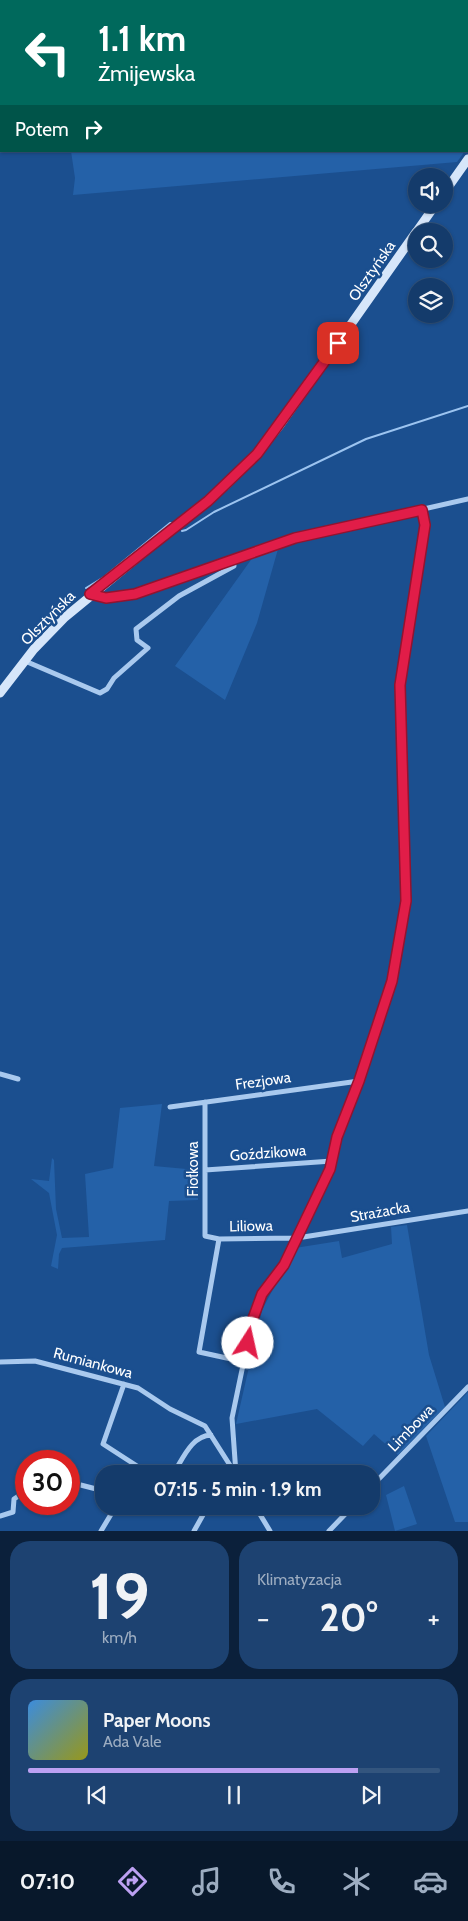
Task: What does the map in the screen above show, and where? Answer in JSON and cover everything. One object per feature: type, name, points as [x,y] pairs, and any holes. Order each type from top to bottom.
[{"type":"street","points":[[453,180],[468,159]]},
{"type":"street","name":"Olsztyńska","points":[[0,693],[58,624],[90,594],[208,501],[257,454],[280,425],[408,245]]},
{"type":"street","points":[[90,594],[106,598],[135,594],[233,558],[295,538],[468,499]]},
{"type":"street","points":[[235,1465],[232,1418],[254,1312],[262,1294],[284,1265],[326,1179],[337,1137],[359,1081],[390,988],[406,901],[400,685],[425,525],[422,510]]},
{"type":"street","points":[[25,661],[100,693],[107,690],[114,678],[148,648],[137,640],[136,629],[179,596],[234,566],[233,558]]},
{"type":"street","points":[[0,1074],[18,1078]]},
{"type":"street","name":"Frezjowa","points":[[170,1107],[359,1081]]},
{"type":"street","name":"Fiołkowa","points":[[205,1102],[205,1236]]},
{"type":"street","name":"Goździkowa","points":[[205,1170],[332,1161]]},
{"type":"street","name":"Strażacka","points":[[297,1238],[468,1211]]},
{"type":"street","name":"Liliowa","points":[[205,1236],[219,1239],[297,1238]]},
{"type":"street","points":[[219,1239],[199,1352],[245,1362]]},
{"type":"street","name":"Rumiankowa","points":[[0,1362],[35,1360],[138,1388],[170,1409],[204,1426],[230,1465]]},
{"type":"street","points":[[124,1384],[103,1444],[135,1465]]},
{"type":"street","name":"Limbowa","points":[[380,1478],[468,1387]]},
{"type":"street","points":[[180,1465],[195,1440],[202,1436],[211,1435]]},
{"type":"street","points":[[80,1485],[95,1489]]},
{"type":"street","points":[[0,1516],[13,1512],[15,1498]]},
{"type":"street","points":[[101,1531],[111,1515]]},
{"type":"street","points":[[194,1531],[203,1515]]},
{"type":"street","points":[[260,1515],[267,1530]]},
{"type":"street","points":[[329,1531],[344,1515]]},
{"type":"shaded area","points":[[71,152],[464,152],[457,162],[73,195],[75,178]]},
{"type":"shaded area","points":[[278,549],[257,623],[225,700],[175,666],[253,557]]},
{"type":"shaded area","points":[[162,1104],[154,1166],[197,1170],[198,1200],[169,1201],[165,1240],[62,1248],[59,1254],[58,1269],[51,1266],[57,1235],[49,1193],[31,1179],[49,1181],[52,1158],[54,1160],[56,1209],[62,1238],[89,1237],[85,1174],[113,1168],[120,1108]]},
{"type":"shaded area","points":[[407,1225],[429,1355],[445,1407],[398,1455],[374,1434],[363,1446],[317,1409],[236,1424],[262,1310],[295,1248],[339,1241],[342,1258],[392,1244],[391,1227]]},
{"type":"shaded area","points":[[468,1392],[468,1522],[455,1522],[426,1436]]},
{"type":"shaded area","points":[[404,1486],[417,1524],[395,1531],[386,1495]]},
{"type":"waterway","points":[[182,531],[214,512],[366,439],[468,406]]},
{"type":"waterway","points":[[86,588],[104,577],[170,523],[175,523]]},
{"type":"route","points":[[248,1343],[254,1312],[262,1294],[266,1286],[284,1265],[330,1169],[337,1137],[359,1081],[392,981],[406,901],[400,685],[425,525],[422,510],[295,538],[247,553],[135,594],[106,598],[90,594],[208,501],[257,454],[338,343]]}]
